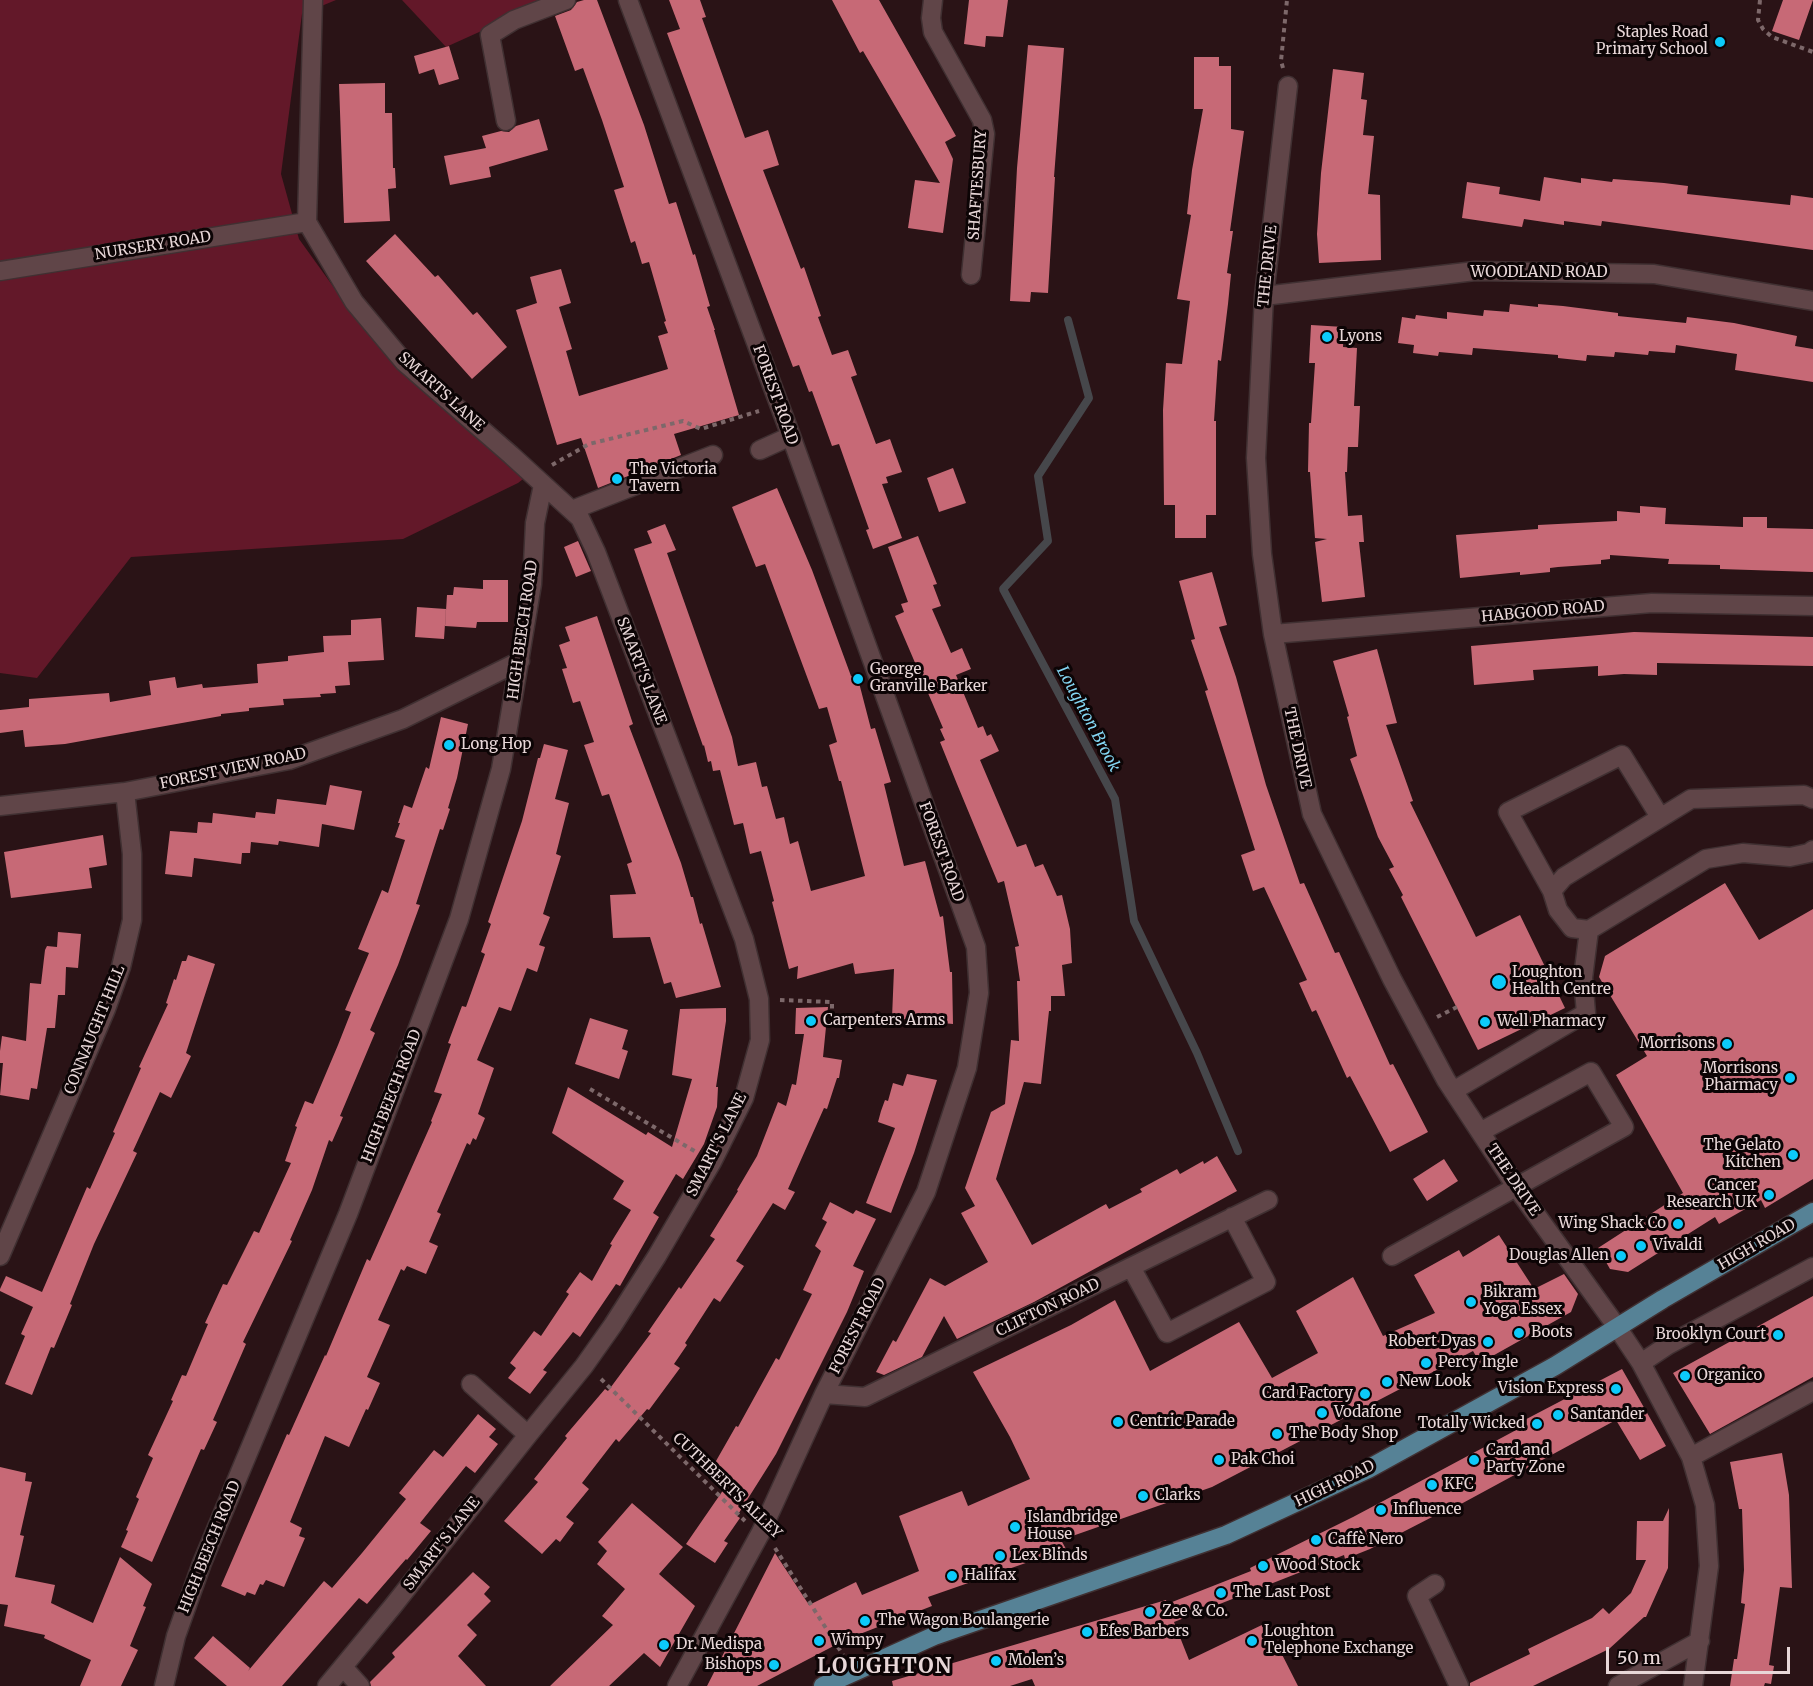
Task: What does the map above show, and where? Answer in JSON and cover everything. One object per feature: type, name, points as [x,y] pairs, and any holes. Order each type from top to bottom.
[{"type":"main road","name":"HIGH ROAD","points":[[824,1686],[934,1636],[1242,1529],[1368,1469],[1555,1366],[1813,1212]]},
{"type":"street","points":[[307,222],[313,0]]},
{"type":"street","points":[[506,121],[490,35],[514,20],[566,0]]},
{"type":"street","name":"FOREST ROAD","points":[[628,0],[791,436],[976,947],[979,993],[967,1068],[926,1192],[824,1394],[761,1532],[677,1686]]},
{"type":"street","name":"SHAFTESBURY","points":[[933,0],[931,18],[933,32],[982,120],[985,134],[971,275]]},
{"type":"street","name":"THE DRIVE","points":[[1288,86],[1264,296],[1256,458],[1262,554],[1273,634],[1312,814],[1392,979],[1453,1091],[1517,1188],[1641,1363],[1691,1457],[1705,1505],[1709,1566],[1693,1686]]},
{"type":"street","name":"NURSERY ROAD","points":[[0,271],[307,222]]},
{"type":"street","name":"SMARTS LANE","points":[[307,222],[354,302],[404,362],[576,514]]},
{"type":"street","name":"WOODLAND ROAD","points":[[1264,296],[1475,271],[1654,274],[1813,301]]},
{"type":"street","points":[[760,450],[791,436]]},
{"type":"street","points":[[576,514],[713,455]]},
{"type":"street","name":"HIGH BEECH ROAD","points":[[164,1686],[176,1636],[202,1563],[348,1214],[459,919],[501,770],[532,584],[538,480]]},
{"type":"street","name":"SMART'S LANE","points":[[327,1686],[584,1366],[657,1256],[712,1162],[744,1098],[760,1040],[759,999],[744,939],[600,563],[576,514]]},
{"type":"street","name":"HABGOOD ROAD","points":[[1273,634],[1652,603],[1813,606]]},
{"type":"street","name":"FOREST VIEW ROAD","points":[[0,806],[125,792],[289,760],[403,719],[520,661]]},
{"type":"street","points":[[1660,817],[1622,755],[1508,812],[1552,891],[1558,910],[1572,928],[1589,930],[1706,859],[1743,853],[1790,857],[1813,850]]},
{"type":"street","name":"CONNAUGHT HILL","points":[[0,1256],[106,1009],[121,967],[132,920],[132,854],[125,792]]},
{"type":"street","points":[[1552,891],[1564,877],[1691,799],[1804,795],[1813,800]]},
{"type":"street","points":[[1453,1091],[1586,1012],[1583,978],[1589,930]]},
{"type":"street","points":[[1392,1256],[1624,1127],[1591,1072],[1480,1132]]},
{"type":"street","name":"CLIFTON ROAD","points":[[824,1394],[866,1397],[1268,1200]]},
{"type":"street","points":[[1131,1267],[1167,1333],[1266,1282],[1232,1217]]},
{"type":"street","points":[[1641,1363],[1668,1345],[1813,1267]]},
{"type":"street","points":[[471,1384],[528,1436]]},
{"type":"street","points":[[1691,1457],[1813,1391]]},
{"type":"street","points":[[1436,1584],[1417,1596],[1458,1686]]},
{"type":"street","points":[[1618,1686],[1700,1641]]},
{"type":"street","points":[[343,1667],[360,1686]]},
{"type":"path","points":[[1287,0],[1281,61],[1288,86]]},
{"type":"path","points":[[1760,0],[1758,20],[1763,29],[1772,37],[1813,52]]},
{"type":"path","points":[[538,480],[588,444],[683,421],[701,429],[779,405]]},
{"type":"path","points":[[759,999],[832,1002],[832,1019],[892,1024]]},
{"type":"path","points":[[1440,1015],[1457,1007]]},
{"type":"path","points":[[590,1089],[712,1162]]},
{"type":"path","name":"CUTHBERTS ALLEY","points":[[584,1366],[595,1374],[742,1519],[761,1532],[776,1548],[853,1671]]},
{"type":"shaded area","points":[[0,0],[336,0],[302,14],[281,174],[299,239],[335,289],[402,365],[527,476],[518,483],[403,539],[131,557],[37,678],[0,673]]},
{"type":"shaded area","points":[[402,0],[550,0],[446,47]]},
{"type":"building","points":[[597,0],[644,125],[669,204],[676,202],[693,255],[695,254],[710,306],[707,307],[739,415],[674,434],[681,455],[598,488],[581,438],[557,445],[516,310],[537,303],[530,277],[561,269],[571,303],[559,307],[572,349],[566,351],[579,396],[668,369],[658,336],[668,333],[664,322],[666,321],[649,262],[642,264],[635,241],[631,243],[614,190],[624,187],[602,120],[583,68],[575,71],[555,16],[571,10],[577,2]]},
{"type":"building","points":[[669,0],[700,0],[706,17],[702,18],[745,138],[768,130],[779,165],[763,170],[801,269],[804,267],[821,316],[818,317],[832,355],[848,350],[857,375],[851,377],[876,444],[890,439],[902,472],[886,477],[888,483],[882,484],[902,538],[873,549],[866,530],[869,529],[839,444],[832,446],[812,391],[809,392],[799,365],[793,367],[667,33],[680,29]]},
{"type":"building","points":[[832,0],[879,0],[956,136],[945,142],[953,159],[943,233],[908,228],[915,180],[940,183],[863,51],[860,53]]},
{"type":"building","points":[[969,0],[1008,0],[1003,37],[986,36],[985,47],[964,44]]},
{"type":"building","points":[[1783,0],[1813,0],[1799,40],[1772,31]]},
{"type":"building","points":[[1028,45],[1064,48],[1048,293],[1031,292],[1030,302],[1010,301],[1017,168]]},
{"type":"building","points":[[449,46],[459,79],[439,85],[434,69],[419,74],[414,56]]},
{"type":"building","points":[[1194,57],[1219,57],[1219,66],[1231,66],[1231,129],[1244,131],[1230,231],[1233,231],[1227,273],[1231,274],[1228,304],[1221,361],[1218,360],[1214,421],[1216,421],[1216,515],[1206,515],[1206,538],[1175,538],[1175,505],[1164,505],[1163,410],[1166,363],[1182,364],[1190,301],[1177,299],[1191,215],[1187,214],[1192,170],[1203,109],[1194,109]]},
{"type":"building","points":[[1333,69],[1364,73],[1361,99],[1367,100],[1363,135],[1374,136],[1368,194],[1380,195],[1381,260],[1319,263],[1317,234],[1321,173]]},
{"type":"building","points":[[385,83],[385,113],[392,113],[393,168],[395,168],[396,188],[388,189],[390,221],[344,223],[339,84]]},
{"type":"building","points":[[539,119],[548,150],[489,167],[491,177],[450,185],[444,156],[486,148],[482,136],[501,131],[509,132],[516,126]]},
{"type":"building","points":[[1544,177],[1581,183],[1581,178],[1612,182],[1613,179],[1664,183],[1688,186],[1687,194],[1790,205],[1791,195],[1813,198],[1813,250],[1602,221],[1601,226],[1564,221],[1564,225],[1524,219],[1522,227],[1462,218],[1467,182],[1500,187],[1499,194],[1540,201]]},
{"type":"building","points":[[395,234],[435,277],[438,275],[473,315],[477,312],[507,347],[472,379],[366,261]]},
{"type":"building","points":[[1510,304],[1538,307],[1538,304],[1563,306],[1618,313],[1618,316],[1686,323],[1687,317],[1734,323],[1797,336],[1795,346],[1813,349],[1813,382],[1735,370],[1737,354],[1676,345],[1675,353],[1649,351],[1648,355],[1615,352],[1614,357],[1587,355],[1586,361],[1558,358],[1558,355],[1473,348],[1472,355],[1439,352],[1438,356],[1413,353],[1414,345],[1398,343],[1402,317],[1415,319],[1416,315],[1447,319],[1447,312],[1483,316],[1484,310],[1509,312]]},
{"type":"building","points":[[1311,325],[1344,327],[1343,347],[1357,348],[1354,406],[1360,406],[1358,447],[1348,447],[1347,472],[1345,472],[1348,516],[1362,515],[1364,542],[1359,542],[1365,597],[1322,602],[1315,542],[1327,539],[1315,538],[1310,472],[1308,472],[1309,423],[1311,423],[1315,363],[1309,363]]},
{"type":"building","points":[[953,468],[966,503],[939,512],[927,478]]},
{"type":"building","points":[[777,488],[812,570],[851,676],[857,675],[871,729],[875,728],[891,782],[884,784],[904,866],[925,861],[940,917],[943,916],[950,972],[952,972],[953,1024],[892,1018],[894,969],[855,974],[853,963],[797,979],[798,966],[789,969],[761,851],[750,854],[743,823],[734,825],[720,770],[713,771],[711,761],[708,762],[704,745],[634,549],[652,543],[647,531],[665,524],[676,550],[667,553],[732,737],[738,766],[756,762],[762,787],[767,786],[776,819],[784,817],[790,844],[798,841],[811,891],[865,876],[841,781],[839,781],[829,745],[837,742],[827,707],[819,709],[765,564],[756,567],[732,507]]},
{"type":"building","points":[[1640,506],[1666,508],[1665,524],[1743,527],[1743,517],[1767,517],[1767,528],[1813,529],[1813,572],[1720,569],[1720,565],[1668,564],[1669,559],[1610,555],[1610,559],[1601,560],[1601,564],[1550,568],[1550,572],[1520,575],[1520,572],[1460,578],[1456,535],[1538,529],[1538,525],[1617,521],[1617,511],[1640,513]]},
{"type":"building","points":[[918,536],[937,584],[933,585],[941,606],[932,609],[951,653],[962,648],[971,669],[956,675],[978,728],[983,726],[987,736],[991,734],[999,751],[980,760],[1017,847],[1026,844],[1035,867],[1043,864],[1057,896],[1062,895],[1070,929],[1072,963],[1062,965],[1065,996],[1051,996],[1041,1084],[1024,1082],[996,1179],[1032,1245],[1106,1204],[1109,1209],[1142,1192],[1140,1189],[1177,1169],[1180,1174],[1217,1156],[1237,1191],[1034,1302],[957,1339],[944,1316],[922,1357],[884,1375],[876,1372],[893,1340],[896,1342],[930,1278],[945,1286],[988,1262],[961,1213],[975,1206],[965,1188],[991,1112],[1005,1104],[1011,1040],[1019,1041],[1017,981],[1020,981],[1015,947],[1019,946],[1004,881],[998,883],[957,784],[940,742],[945,740],[940,729],[943,728],[895,616],[904,612],[901,604],[908,602],[888,547]]},
{"type":"building","points":[[578,541],[591,571],[576,577],[564,547]]},
{"type":"building","points":[[1212,572],[1227,625],[1219,627],[1236,677],[1266,785],[1300,884],[1304,883],[1335,953],[1339,952],[1390,1065],[1393,1064],[1428,1132],[1390,1152],[1350,1076],[1347,1078],[1316,1010],[1312,1012],[1299,983],[1307,980],[1264,887],[1253,891],[1241,855],[1255,850],[1205,691],[1208,690],[1191,640],[1195,639],[1179,581]]},
{"type":"building","points":[[483,580],[508,580],[508,622],[477,622],[476,628],[445,626],[447,595],[453,595],[454,587],[483,589]]},
{"type":"building","points":[[417,607],[446,609],[444,639],[415,637]]},
{"type":"building","points":[[597,616],[633,724],[629,726],[681,863],[691,897],[693,897],[721,987],[676,998],[671,982],[664,984],[650,937],[613,938],[610,895],[636,894],[627,864],[632,862],[609,794],[602,796],[584,745],[594,742],[580,701],[573,703],[562,669],[567,668],[559,645],[570,641],[565,627]]},
{"type":"building","points":[[381,618],[384,660],[348,662],[350,685],[335,686],[336,693],[320,694],[321,697],[283,699],[284,705],[249,708],[249,711],[221,714],[221,716],[65,744],[25,747],[23,730],[0,733],[0,710],[29,707],[29,699],[109,693],[110,702],[151,695],[149,681],[175,677],[177,688],[202,684],[203,688],[258,683],[257,664],[288,661],[288,656],[324,652],[323,636],[351,635],[351,620]]},
{"type":"building","points":[[1634,632],[1813,637],[1813,666],[1657,663],[1657,675],[1598,676],[1598,666],[1533,670],[1534,680],[1474,685],[1471,646]]},
{"type":"building","points":[[1377,649],[1397,723],[1386,725],[1413,801],[1410,802],[1476,937],[1520,915],[1565,1008],[1478,1050],[1401,897],[1403,895],[1389,869],[1394,867],[1378,837],[1350,759],[1357,756],[1347,717],[1349,716],[1333,661]]},
{"type":"building","points":[[441,717],[468,724],[457,778],[448,808],[450,809],[443,830],[440,829],[416,904],[420,905],[398,965],[370,1030],[375,1033],[340,1116],[343,1117],[332,1142],[329,1140],[312,1190],[290,1240],[292,1241],[243,1342],[246,1344],[213,1420],[217,1422],[204,1450],[201,1449],[152,1562],[121,1547],[139,1499],[136,1497],[153,1458],[148,1455],[173,1401],[171,1400],[182,1375],[186,1376],[208,1324],[205,1323],[223,1284],[227,1285],[254,1231],[259,1233],[291,1163],[285,1161],[305,1101],[313,1104],[338,1045],[351,1012],[345,1010],[369,953],[358,949],[382,890],[388,893],[405,840],[395,837],[400,823],[398,823],[404,805],[412,808],[426,767],[429,769]]},
{"type":"building","points":[[544,744],[568,750],[555,799],[569,803],[556,854],[561,856],[543,914],[550,917],[539,945],[545,947],[537,972],[527,968],[511,1011],[499,1007],[477,1060],[494,1068],[478,1114],[485,1118],[476,1140],[473,1138],[470,1145],[467,1143],[437,1212],[441,1214],[429,1242],[438,1246],[426,1274],[407,1266],[404,1271],[401,1269],[378,1320],[390,1325],[367,1377],[380,1383],[368,1410],[366,1409],[349,1447],[325,1436],[290,1522],[302,1528],[299,1536],[305,1538],[284,1587],[266,1580],[263,1585],[260,1584],[255,1595],[247,1592],[245,1596],[221,1586],[287,1434],[289,1435],[326,1356],[367,1259],[370,1261],[432,1122],[442,1094],[434,1092],[451,1044],[448,1043],[462,1006],[466,1007],[485,954],[481,952],[491,924],[488,922],[522,821],[538,758],[540,758]]},
{"type":"building","points":[[330,785],[362,791],[354,830],[322,824],[319,847],[279,841],[278,845],[251,842],[250,853],[242,853],[241,864],[194,858],[192,877],[165,874],[170,831],[197,833],[198,822],[212,823],[213,813],[255,818],[256,812],[275,814],[277,799],[326,805]]},
{"type":"building","points":[[103,835],[107,865],[89,868],[92,888],[11,898],[4,852]]},
{"type":"building","name":"Morrisons","points":[[1725,883],[1759,940],[1813,909],[1813,1179],[1765,1208],[1761,1200],[1719,1224],[1715,1217],[1628,1272],[1610,1269],[1598,1248],[1683,1193],[1616,1075],[1647,1056],[1599,977],[1605,956]]},
{"type":"building","points":[[58,932],[81,934],[78,968],[66,967],[65,995],[58,995],[55,1028],[47,1028],[37,1089],[31,1088],[29,1100],[0,1095],[3,1063],[0,1063],[2,1036],[26,1041],[30,983],[41,984],[45,950],[47,946],[57,947]]},
{"type":"building","points":[[188,955],[215,964],[186,1053],[191,1056],[171,1098],[160,1092],[133,1151],[137,1153],[94,1244],[70,1304],[72,1305],[54,1348],[51,1347],[32,1395],[5,1384],[25,1336],[21,1334],[33,1307],[0,1289],[6,1276],[42,1292],[87,1187],[90,1189],[115,1133],[113,1132],[141,1068],[139,1067],[168,1004],[166,1003],[174,979],[176,980],[182,961],[186,961]]},
{"type":"building","points":[[828,1007],[823,1057],[842,1060],[839,1078],[837,1078],[827,1109],[824,1108],[788,1189],[795,1192],[785,1210],[773,1203],[736,1261],[744,1266],[720,1302],[714,1298],[685,1343],[687,1345],[674,1364],[680,1368],[649,1410],[647,1409],[619,1442],[616,1439],[582,1483],[589,1489],[566,1517],[574,1523],[560,1542],[556,1539],[542,1554],[504,1521],[538,1482],[534,1479],[567,1438],[565,1436],[605,1389],[608,1391],[651,1333],[648,1332],[679,1287],[681,1289],[715,1239],[710,1236],[757,1156],[778,1102],[786,1106],[792,1084],[796,1085],[804,1034],[795,1034],[796,1008]]},
{"type":"building","points":[[726,1008],[716,1087],[718,1087],[717,1107],[704,1144],[683,1179],[676,1174],[653,1213],[659,1217],[620,1286],[616,1284],[580,1337],[573,1332],[543,1370],[547,1372],[530,1394],[508,1378],[516,1368],[510,1363],[534,1331],[541,1336],[569,1294],[566,1292],[580,1272],[592,1281],[612,1245],[610,1244],[631,1210],[613,1199],[624,1181],[552,1133],[568,1087],[646,1135],[648,1132],[672,1147],[692,1079],[672,1075],[680,1009]]},
{"type":"building","points":[[590,1018],[628,1030],[622,1049],[628,1051],[619,1079],[575,1064]]},
{"type":"building","points":[[907,1074],[937,1080],[914,1153],[891,1213],[866,1203],[895,1128],[878,1122],[881,1111],[885,1100],[888,1101],[893,1083],[903,1086]]},
{"type":"building","points":[[1444,1159],[1458,1181],[1427,1201],[1413,1179]]},
{"type":"building","points":[[830,1202],[853,1214],[856,1210],[876,1219],[853,1266],[864,1271],[847,1312],[776,1454],[737,1516],[740,1518],[724,1541],[728,1543],[715,1563],[686,1544],[726,1486],[708,1475],[736,1426],[738,1427],[776,1358],[779,1360],[812,1294],[803,1290],[821,1251],[815,1246],[827,1222],[822,1219]]},
{"type":"building","points":[[1499,1235],[1534,1289],[1564,1274],[1578,1294],[1571,1312],[1480,1363],[1473,1351],[1212,1487],[1061,1540],[1066,1549],[928,1597],[932,1606],[847,1639],[757,1686],[707,1686],[775,1553],[809,1605],[856,1582],[862,1595],[919,1571],[899,1516],[962,1491],[968,1506],[1030,1479],[1010,1437],[973,1372],[1071,1325],[1115,1300],[1150,1371],[1239,1322],[1272,1378],[1318,1353],[1296,1311],[1353,1277],[1383,1336],[1435,1313],[1414,1275],[1459,1250],[1463,1257]]},
{"type":"building","name":"Brooklyn Court","points":[[1813,1296],[1813,1377],[1710,1434],[1673,1373]]},
{"type":"building","points":[[1622,1369],[1666,1446],[1640,1460],[1616,1420],[1437,1517],[1436,1515],[1370,1549],[1345,1559],[1344,1555],[1174,1622],[1189,1660],[1266,1623],[1298,1686],[1035,1686],[1032,1679],[1010,1686],[893,1686],[892,1681],[1166,1600],[1167,1604],[1251,1571],[1250,1568],[1434,1474],[1518,1429],[1515,1425]]},
{"type":"building","points":[[478,1414],[496,1429],[489,1437],[498,1444],[475,1473],[466,1466],[420,1523],[431,1531],[407,1560],[367,1604],[359,1598],[282,1686],[227,1686],[194,1658],[213,1636],[250,1668],[248,1671],[324,1581],[332,1588],[362,1553],[406,1499],[399,1493],[434,1450],[443,1457]]},
{"type":"building","points":[[1782,1453],[1789,1495],[1792,1588],[1780,1587],[1769,1665],[1774,1666],[1771,1684],[1730,1686],[1734,1659],[1737,1659],[1745,1604],[1741,1603],[1744,1570],[1742,1509],[1739,1509],[1730,1462]]},
{"type":"building","points":[[0,1467],[26,1473],[25,1481],[32,1482],[20,1535],[24,1536],[15,1577],[55,1585],[51,1603],[93,1623],[120,1557],[152,1584],[143,1606],[146,1607],[130,1646],[138,1650],[121,1686],[80,1686],[91,1660],[44,1638],[45,1635],[4,1626],[8,1605],[0,1604]]},
{"type":"building","points":[[632,1503],[683,1547],[659,1574],[695,1606],[660,1667],[644,1653],[609,1686],[550,1686],[613,1625],[602,1616],[625,1589],[597,1564],[607,1551],[598,1542]]},
{"type":"building","points":[[1669,1508],[1668,1568],[1646,1617],[1609,1649],[1533,1686],[1470,1686],[1470,1683],[1530,1654],[1528,1649],[1592,1618],[1603,1608],[1609,1614],[1631,1593],[1646,1560],[1636,1560],[1637,1521],[1663,1521]]},
{"type":"building","points":[[473,1572],[490,1587],[484,1594],[491,1601],[467,1625],[477,1635],[458,1656],[486,1686],[371,1686],[370,1682],[395,1657],[392,1653]]},
{"type":"waterway","name":"Loughton Brook","points":[[1068,320],[1089,398],[1038,476],[1048,541],[1003,589],[1115,799],[1134,921],[1197,1053],[1238,1151]]},
{"type":"place","name":"Staples Road Primary School","points":[[1720,42]]},
{"type":"place","name":"Lyons","points":[[1327,337]]},
{"type":"place","name":"The Victoria Tavern","points":[[617,479]]},
{"type":"place","name":"George Granville Barker","points":[[858,679]]},
{"type":"place","name":"Long Hop","points":[[449,745]]},
{"type":"place","name":"Loughton Health Centre","points":[[1499,982]]},
{"type":"place","name":"Carpenters Arms","points":[[811,1021]]},
{"type":"place","name":"Well Pharmacy","points":[[1485,1022]]},
{"type":"place","name":"Morrisons","points":[[1727,1044]]},
{"type":"place","name":"Morrisons Pharmacy","points":[[1790,1078]]},
{"type":"place","name":"The Gelato Kitchen","points":[[1793,1155]]},
{"type":"place","name":"Cancer Research UK","points":[[1769,1195]]},
{"type":"place","name":"Wing Shack Co","points":[[1678,1224]]},
{"type":"place","name":"Vivaldi","points":[[1641,1246]]},
{"type":"place","name":"Douglas Allen","points":[[1621,1256]]},
{"type":"place","name":"Bikram Yoga Essex","points":[[1471,1302]]},
{"type":"place","name":"Boots","points":[[1519,1333]]},
{"type":"place","name":"Brooklyn Court","points":[[1778,1335]]},
{"type":"place","name":"Robert Dyas","points":[[1488,1342]]},
{"type":"place","name":"Percy Ingle","points":[[1426,1363]]},
{"type":"place","name":"Organico","points":[[1685,1376]]},
{"type":"place","name":"New Look","points":[[1387,1382]]},
{"type":"place","name":"Vision Express","points":[[1616,1389]]},
{"type":"place","name":"Card Factory","points":[[1365,1394]]},
{"type":"place","name":"Vodafone","points":[[1322,1413]]},
{"type":"place","name":"Santander","points":[[1558,1415]]},
{"type":"place","name":"Centric Parade","points":[[1118,1422]]},
{"type":"place","name":"Totally Wicked","points":[[1537,1424]]},
{"type":"place","name":"The Body Shop","points":[[1277,1434]]},
{"type":"place","name":"Pak Choi","points":[[1219,1460]]},
{"type":"place","name":"Card and Party Zone","points":[[1474,1460]]},
{"type":"place","name":"KFC","points":[[1432,1485]]},
{"type":"place","name":"Clarks","points":[[1143,1496]]},
{"type":"place","name":"Influence","points":[[1381,1510]]},
{"type":"place","name":"Islandbridge House","points":[[1015,1527]]},
{"type":"place","name":"Caffè Nero","points":[[1316,1540]]},
{"type":"place","name":"Lex Blinds","points":[[1000,1556]]},
{"type":"place","name":"Wood Stock","points":[[1263,1566]]},
{"type":"place","name":"Halifax","points":[[952,1576]]},
{"type":"place","name":"The Last Post","points":[[1221,1593]]},
{"type":"place","name":"Zee & Co.","points":[[1150,1612]]},
{"type":"place","name":"The Wagon Boulangerie","points":[[865,1621]]},
{"type":"place","name":"Efes Barbers","points":[[1087,1632]]},
{"type":"place","name":"Wimpy","points":[[819,1641]]},
{"type":"place","name":"Loughton Telephone Exchange","points":[[1252,1641]]},
{"type":"place","name":"Dr. Medispa","points":[[664,1645]]},
{"type":"place","name":"Molen’s","points":[[996,1661]]},
{"type":"place","name":"Bishops","points":[[774,1665]]},
{"type":"district","name":"LOUGHTON","points":[[885,1667]]}]
